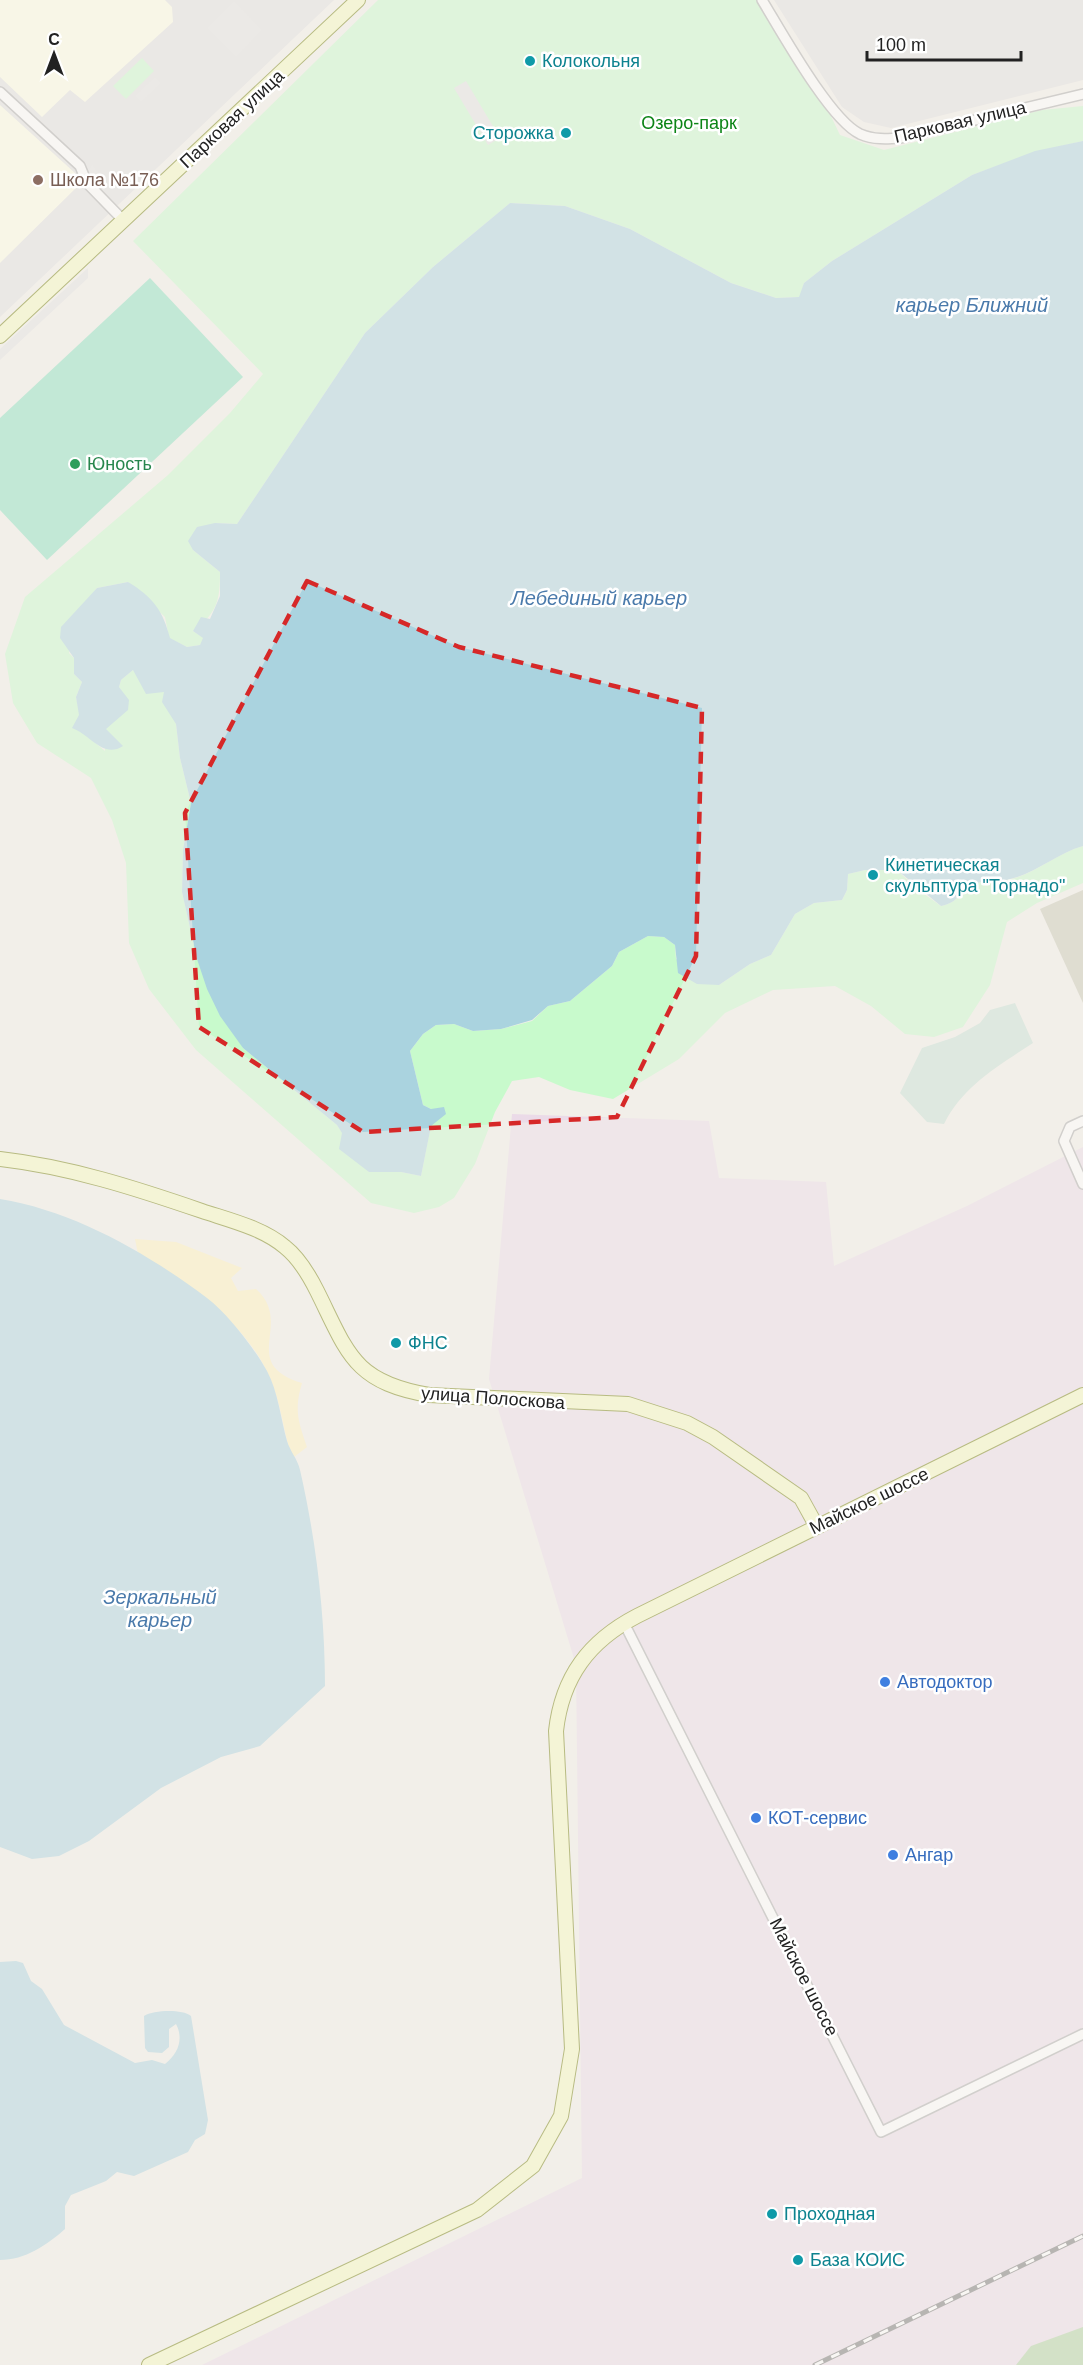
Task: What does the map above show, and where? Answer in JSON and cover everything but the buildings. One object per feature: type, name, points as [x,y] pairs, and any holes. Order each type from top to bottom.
[{"type":"street","name":"Парковая улица","points":[[0,336],[358,0]]},
{"type":"street","name":"Парковая улица","points":[[762,0],[834,111],[860,134],[882,140],[902,138],[1083,94]]},
{"type":"street","points":[[0,92],[80,166],[87,183],[123,220]]},
{"type":"street","points":[[1083,1121],[1070,1127],[1064,1141],[1083,1184]]},
{"type":"street","name":"улица Полоскова","points":[[0,1159],[40,1164],[114,1181],[250,1227],[284,1245],[313,1283],[357,1366],[384,1383],[406,1391],[429,1395],[628,1404],[687,1423],[713,1437],[801,1498],[817,1527]]},
{"type":"street","name":"Майское шоссе","points":[[149,2365],[477,2210],[533,2166],[561,2116],[572,2049],[557,1775],[558,1709],[565,1689],[588,1650],[624,1623],[1083,1395]]},
{"type":"street","name":"Майское шоссе","points":[[624,1623],[881,2132],[1083,2034]]},
{"type":"highlighted area","points":[[307,581],[459,647],[702,708],[696,956],[617,1117],[363,1132],[199,1027],[185,813]]},
{"type":"shaded area","points":[[0,0],[334,0],[0,317]]},
{"type":"shaded area","points":[[0,0],[165,0],[172,7],[173,22],[85,102],[70,90],[42,117],[0,77]]},
{"type":"shaded area","points":[[774,0],[1083,0],[1083,80],[891,128],[864,122],[842,107]]},
{"type":"shaded area","points":[[234,1],[262,30],[236,57],[207,28]]},
{"type":"shaded area","points":[[155,77],[161,83],[141,102],[135,96]]},
{"type":"shaded area","points":[[466,81],[500,138],[488,145],[454,88]]},
{"type":"shaded area","name":"Школа №176","points":[[0,105],[75,173],[77,187],[0,263]]},
{"type":"shaded area","points":[[92,164],[106,185],[104,192],[88,173]]},
{"type":"shaded area","points":[[88,268],[88,278],[0,360],[0,349]]},
{"type":"shaded area","points":[[1083,890],[1083,1003],[1040,909]]},
{"type":"shaded area","points":[[1015,1003],[1033,1043],[994,1069],[971,1088],[944,1124],[927,1122],[900,1093],[922,1048],[955,1037],[980,1023],[990,1010]]},
{"type":"shaded area","points":[[512,1114],[709,1121],[719,1178],[826,1182],[834,1266],[967,1206],[1083,1147],[1083,2365],[202,2365],[582,2178],[576,1665],[489,1379]]},
{"type":"green space","name":"Озеро-парк","points":[[378,0],[757,0],[828,110],[840,135],[884,150],[1042,110],[1083,106],[1083,141],[1035,152],[972,175],[832,261],[804,283],[800,297],[776,298],[731,283],[630,229],[565,206],[510,203],[433,267],[365,333],[237,524],[215,523],[193,550],[220,572],[216,606],[193,631],[204,638],[200,645],[187,647],[169,638],[165,617],[128,582],[97,588],[84,604],[69,653],[74,658],[74,674],[82,682],[76,697],[84,733],[105,751],[105,729],[124,695],[119,687],[121,680],[133,670],[164,692],[176,724],[180,758],[191,803],[183,850],[182,892],[197,959],[243,1048],[337,1125],[369,1172],[401,1172],[421,1176],[431,1125],[431,1109],[423,1105],[410,1051],[423,1034],[436,1025],[454,1024],[473,1031],[501,1029],[532,1021],[548,1006],[570,1001],[612,966],[619,952],[648,936],[664,937],[675,945],[676,959],[719,985],[750,964],[771,955],[795,914],[814,903],[842,900],[847,890],[848,874],[865,870],[897,870],[917,889],[941,906],[952,902],[975,884],[1017,877],[1083,846],[1083,883],[1037,903],[1007,922],[990,985],[963,1027],[934,1037],[905,1034],[871,1006],[835,986],[773,990],[725,1013],[679,1059],[613,1099],[570,1090],[539,1077],[512,1081],[495,1112],[475,1164],[454,1198],[439,1207],[414,1213],[371,1203],[196,1050],[149,989],[129,943],[126,863],[112,820],[91,778],[37,743],[13,703],[5,654],[25,597],[168,475],[230,413],[263,374],[133,241]]},
{"type":"green space","points":[[142,58],[154,71],[126,99],[113,86]]},
{"type":"green space","name":"Юность","points":[[150,278],[243,377],[47,560],[0,510],[0,418]]},
{"type":"green space","points":[[1083,2327],[1083,2365],[1016,2365],[1031,2346]]},
{"type":"sand","points":[[135,1239],[176,1242],[242,1268],[231,1278],[238,1291],[256,1289],[267,1302],[271,1329],[269,1354],[273,1365],[283,1375],[302,1383],[298,1415],[307,1447],[294,1457],[289,1449],[272,1383],[244,1337],[229,1320],[194,1290],[138,1254]]},
{"type":"water","name":"Лебединый карьер","points":[[1083,141],[1083,846],[1016,877],[974,884],[952,902],[941,906],[897,870],[865,870],[848,874],[847,890],[842,900],[814,903],[795,914],[771,955],[750,964],[719,985],[697,984],[678,973],[675,945],[664,937],[648,936],[619,952],[612,966],[570,1001],[548,1006],[532,1020],[501,1029],[473,1031],[454,1024],[436,1025],[423,1034],[410,1051],[423,1105],[431,1109],[444,1107],[446,1114],[431,1126],[421,1176],[401,1172],[369,1172],[339,1149],[342,1133],[337,1125],[243,1048],[220,1016],[207,989],[197,959],[182,892],[183,850],[191,803],[180,758],[176,724],[162,702],[164,692],[146,694],[133,670],[121,680],[119,687],[129,700],[128,710],[106,729],[123,746],[109,750],[103,748],[72,728],[79,715],[76,697],[82,682],[74,674],[74,658],[60,638],[61,627],[97,588],[128,582],[144,593],[156,606],[170,638],[187,647],[200,645],[203,638],[193,631],[201,617],[210,619],[220,596],[220,572],[193,550],[188,541],[197,527],[215,523],[237,524],[365,333],[433,267],[510,203],[565,206],[630,229],[731,283],[776,298],[799,297],[804,283],[832,261],[972,175],[1035,151]]},
{"type":"water","name":"Зеркальный карьер","points":[[0,1199],[55,1213],[135,1250],[207,1298],[232,1322],[248,1342],[271,1379],[287,1441],[300,1470],[315,1550],[323,1632],[325,1686],[260,1746],[221,1757],[161,1788],[89,1841],[59,1856],[32,1859],[0,1847]]},
{"type":"water","points":[[0,1962],[23,1963],[31,1981],[42,1989],[64,2025],[135,2063],[152,2060],[165,2064],[173,2056],[179,2041],[176,2024],[169,2029],[169,2047],[162,2053],[148,2052],[145,2048],[144,2016],[154,2012],[168,2011],[191,2016],[208,2120],[205,2134],[195,2140],[188,2152],[134,2176],[117,2172],[106,2181],[71,2195],[65,2206],[65,2229],[51,2241],[27,2254],[0,2260]]},
{"type":"railway","points":[[815,2365],[1083,2236]]},
{"type":"place","name":"Колокольня","points":[[530,61]]},
{"type":"place","name":"Сторожка","points":[[566,133]]},
{"type":"place","name":"Школа №176","points":[[38,180]]},
{"type":"place","name":"Юность","points":[[75,464]]},
{"type":"place","name":"Кинетическая скульптура \"Торнадо\"","points":[[873,875]]},
{"type":"place","name":"ФНС","points":[[396,1343]]},
{"type":"place","name":"Автодоктор","points":[[885,1682]]},
{"type":"place","name":"КОТ-сервис","points":[[756,1818]]},
{"type":"place","name":"Ангар","points":[[893,1855]]},
{"type":"place","name":"Проходная","points":[[772,2214]]},
{"type":"place","name":"База КОИС","points":[[798,2260]]},
{"type":"water label","name":"карьер Ближний","points":[[972,305]]}]
